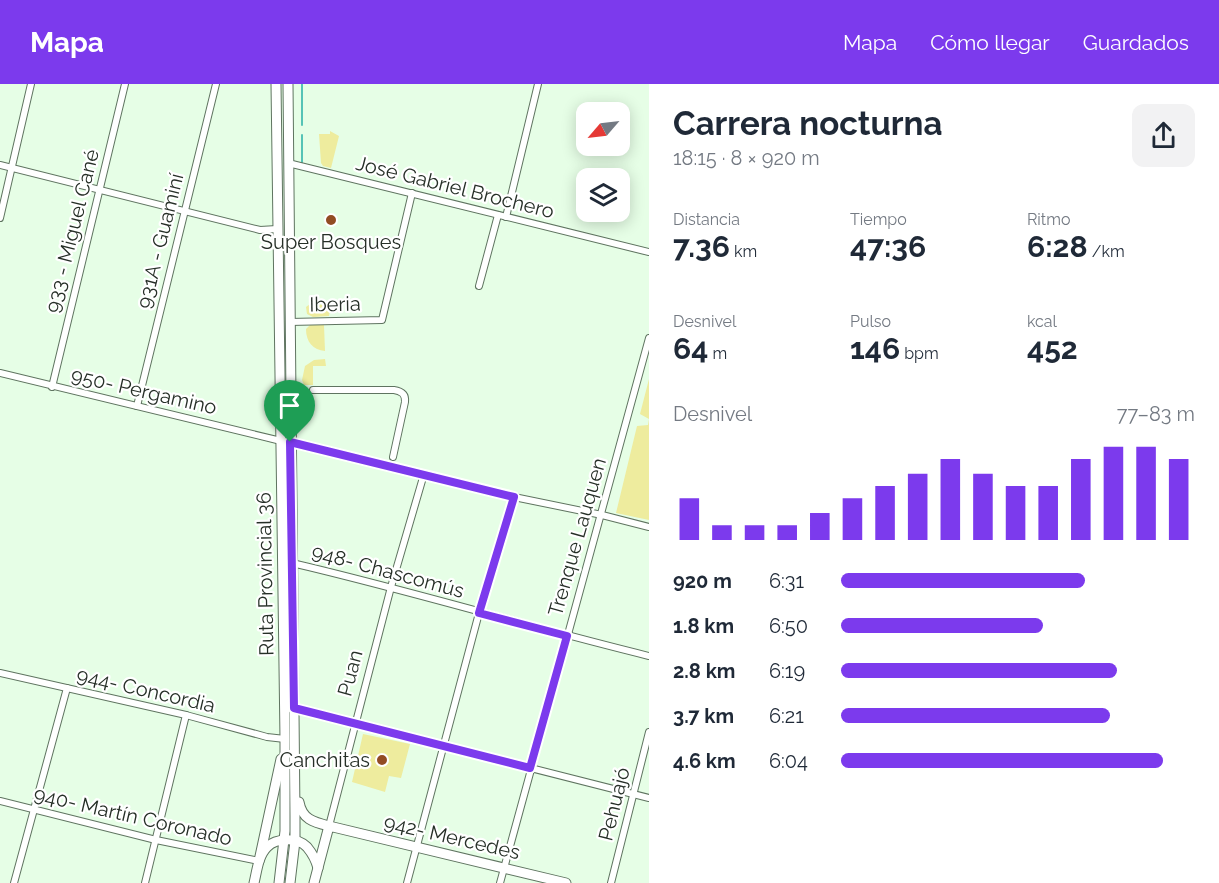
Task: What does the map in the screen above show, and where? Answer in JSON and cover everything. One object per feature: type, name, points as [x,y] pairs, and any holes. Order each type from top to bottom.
[{"type":"main road","name":"Ruta Provincial 36","points":[[276,84],[277,229],[292,563],[295,841],[290,883]]},
{"type":"main road","name":"Ruta Provincial 36","points":[[279,883],[284,840],[286,442],[290,322],[288,84]]},
{"type":"main road","points":[[254,883],[285,739]]},
{"type":"main road","name":"942- Mercedes","points":[[295,777],[302,812],[309,820],[566,883]]},
{"type":"main road","name":"Puan","points":[[314,883],[329,826]]},
{"type":"main road","points":[[259,861],[266,848],[278,841],[295,841],[306,846],[318,868]]},
{"type":"street","points":[[0,218],[31,84]]},
{"type":"street","name":"933 - Miguel Cané","points":[[52,387],[125,84]]},
{"type":"street","name":"931A - Guaminí","points":[[137,406],[216,84]]},
{"type":"street","points":[[506,217],[538,84]]},
{"type":"street","name":"José Gabriel Brochero","points":[[288,163],[649,252]]},
{"type":"street","points":[[0,165],[184,213],[260,230],[277,229]]},
{"type":"street","name":"Iberia","points":[[290,322],[382,320],[412,193]]},
{"type":"street","points":[[479,286],[498,215]]},
{"type":"street","name":"Trenque Lauquen","points":[[500,883],[649,338]]},
{"type":"street","name":"950- Pergamino","points":[[0,374],[514,497],[602,514],[649,527]]},
{"type":"street","points":[[313,390],[394,390],[403,394],[405,402],[393,457]]},
{"type":"street","name":"Puan","points":[[329,826],[391,586],[424,474]]},
{"type":"street","points":[[407,883],[479,613],[514,497]]},
{"type":"street","name":"948- Chascomús","points":[[292,563],[391,586],[479,613],[649,656]]},
{"type":"street","name":"944- Concordia","points":[[0,674],[186,715],[267,737],[285,739]]},
{"type":"street","points":[[14,883],[66,688]]},
{"type":"street","points":[[294,708],[649,798]]},
{"type":"street","points":[[145,883],[186,715]]},
{"type":"street","name":"Pehuajó","points":[[611,883],[649,732]]},
{"type":"street","name":"940- Martín Coronado","points":[[0,801],[156,840],[259,861]]},
{"type":"shaded area","points":[[330,131],[339,136],[331,168],[321,163],[319,134],[330,134]]},
{"type":"shaded area","points":[[310,304],[328,305],[329,316],[313,317],[307,314],[306,307]]},
{"type":"shaded area","points":[[310,325],[324,325],[325,351],[317,349],[309,341],[306,329]]},
{"type":"shaded area","points":[[325,359],[326,366],[313,366],[313,385],[304,385],[302,380],[305,366],[314,360]]},
{"type":"shaded area","points":[[649,379],[649,419],[640,414]]},
{"type":"shaded area","points":[[649,419],[649,520],[616,513],[637,426],[648,425]]},
{"type":"shaded area","name":"Canchitas","points":[[363,734],[410,744],[401,778],[389,776],[385,792],[352,782]]},
{"type":"waterway","points":[[302,84],[302,125]]},
{"type":"waterway","points":[[302,135],[302,164]]},
{"type":"place","name":"Super Bosques","points":[[331,220]]},
{"type":"place","name":"Canchitas","points":[[382,760]]},
{"type":"route","points":[[290,442],[514,497],[479,613],[567,636],[530,768],[294,708],[290,442]]}]
